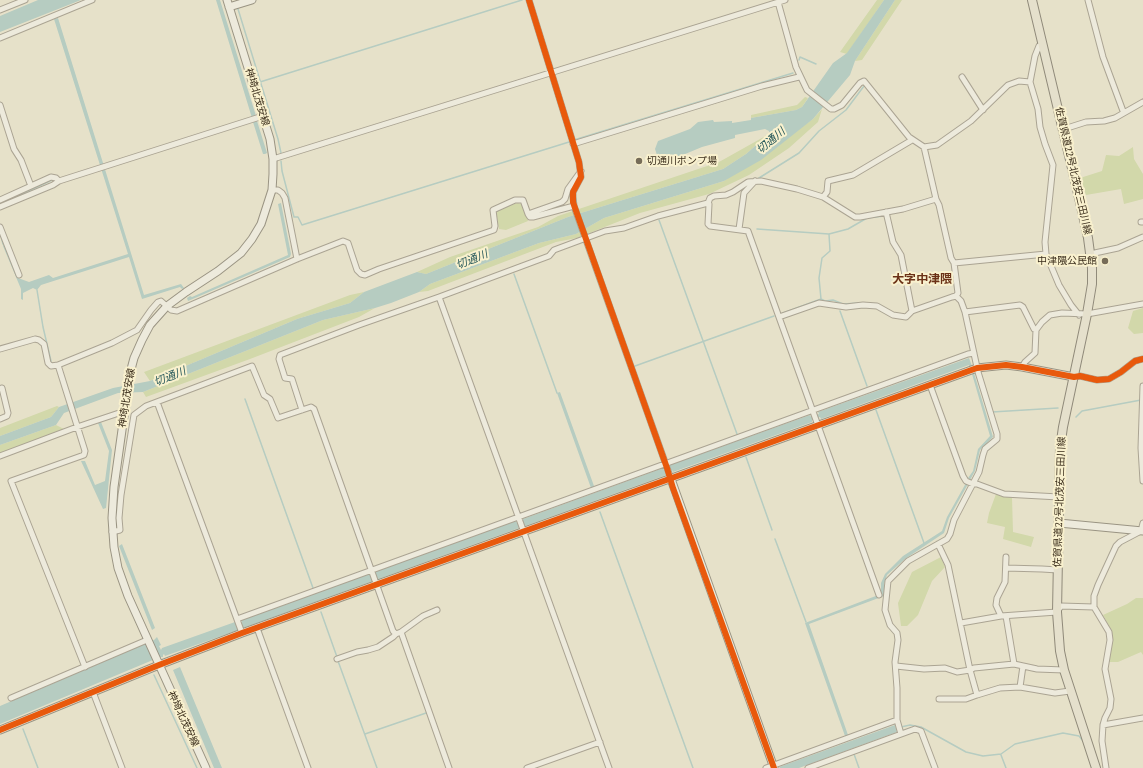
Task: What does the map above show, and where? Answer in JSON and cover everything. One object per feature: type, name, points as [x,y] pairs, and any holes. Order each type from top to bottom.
[{"type":"main road","name":"佐賀県道22号北茂安三田川線","points":[[1032,0],[1064,129],[1090,254],[1092,284],[1083,315],[1074,377],[1060,448],[1057,612],[1060,651],[1064,670],[1096,768]]},
{"type":"street","points":[[0,10],[25,0]]},
{"type":"street","points":[[0,38],[92,0]]},
{"type":"street","points":[[228,4],[252,0]]},
{"type":"street","points":[[528,0],[580,171],[581,177],[573,197],[574,207],[771,767],[897,720]]},
{"type":"street","points":[[273,159],[785,0]]},
{"type":"street","points":[[1088,0],[1103,57],[1124,112]]},
{"type":"street","points":[[778,2],[799,77],[807,90],[830,109],[834,109],[842,105],[860,83],[864,81],[912,140],[924,147],[937,145],[945,141],[956,131],[971,121],[1008,85],[1019,81],[1030,82]]},
{"type":"street","name":"神埼北茂安線","points":[[206,768],[128,596],[114,547],[112,518],[114,487],[130,373],[134,358],[142,340],[150,325],[167,306],[218,271],[241,253],[261,224],[272,190],[274,174],[270,139],[257,118],[228,4]]},
{"type":"street","points":[[1043,44],[1039,46],[1035,56],[1030,82],[1038,109],[1043,139],[1053,165],[1045,242],[1046,254],[1071,305],[1083,315]]},
{"type":"street","points":[[573,144],[762,86],[799,77]]},
{"type":"street","points":[[962,77],[983,110]]},
{"type":"street","points":[[1064,129],[1086,122],[1104,121],[1115,118],[1143,102]]},
{"type":"street","points":[[0,105],[14,149],[21,160],[31,186]]},
{"type":"street","points":[[0,208],[59,181],[257,118]]},
{"type":"street","points":[[823,197],[827,192],[828,182],[853,175],[912,140]]},
{"type":"street","points":[[924,147],[936,200],[939,205],[947,242],[954,262],[958,293],[956,296]]},
{"type":"street","points":[[528,214],[562,202],[565,199],[568,189],[580,171]]},
{"type":"street","points":[[0,200],[51,177],[56,178],[59,181]]},
{"type":"street","points":[[879,595],[748,231],[710,226],[708,224],[708,203],[710,198],[714,196],[726,195],[748,182],[755,181],[797,189],[823,197],[855,217],[886,212],[936,200]]},
{"type":"street","points":[[739,229],[744,193],[755,181]]},
{"type":"street","points":[[272,190],[278,190],[285,198],[297,259]]},
{"type":"street","points":[[0,349],[35,339],[39,340],[44,344],[48,363],[51,366],[58,365],[112,343],[138,330],[158,302],[161,302],[171,310],[176,311],[323,248],[343,241],[348,243],[357,270],[361,274],[365,275],[494,230],[493,210],[515,200],[523,200],[530,217],[574,207]]},
{"type":"street","points":[[302,410],[292,379],[285,378],[279,359],[280,355],[549,256],[554,250],[585,237],[605,231],[624,228],[658,216],[708,203]]},
{"type":"street","points":[[886,212],[893,242],[901,255],[912,311]]},
{"type":"street","points":[[0,227],[19,275]]},
{"type":"street","points":[[1090,254],[1118,248],[1143,237]]},
{"type":"street","points":[[954,262],[1046,254]]},
{"type":"street","points":[[779,317],[819,303],[846,307],[863,305],[877,306],[893,315],[906,317],[912,311],[956,296]]},
{"type":"street","points":[[901,734],[897,720],[895,662],[898,640],[897,633],[890,625],[885,610],[888,581],[908,561],[947,539],[969,483],[979,472],[985,449],[997,438],[977,368],[965,312],[961,301],[956,296]]},
{"type":"street","points":[[439,297],[609,768]]},
{"type":"street","points":[[1022,367],[1025,362],[1035,353],[1036,330],[1050,315],[1062,313],[1083,315],[1143,304]]},
{"type":"street","points":[[965,312],[1020,305],[1023,307],[1036,330]]},
{"type":"street","points":[[240,625],[257,628],[376,583],[521,524],[815,418],[968,354],[974,353]]},
{"type":"street","points":[[0,730],[94,692],[240,625],[372,571],[521,524],[815,418],[930,385],[977,368],[1006,365],[1097,380],[1109,379],[1121,372],[1135,360],[1143,359]]},
{"type":"street","points":[[58,365],[67,398],[85,451],[84,455],[11,481],[85,667]]},
{"type":"street","points":[[112,532],[120,530],[119,518],[121,495],[134,415],[146,406],[252,366],[264,395],[270,399],[278,418],[311,407],[314,409],[393,631],[398,633],[449,768]]},
{"type":"street","points":[[930,385],[963,476],[969,483],[977,484],[1004,494],[1059,497]]},
{"type":"street","points":[[1143,386],[1143,481]]},
{"type":"street","points":[[0,419],[8,414],[2,388]]},
{"type":"street","points":[[157,402],[240,625]]},
{"type":"street","points":[[0,456],[77,427],[125,411]]},
{"type":"street","points":[[1058,523],[1142,531]]},
{"type":"street","points":[[1142,531],[1143,523]]},
{"type":"street","points":[[1106,768],[1102,741],[1103,725],[1110,708],[1111,699],[1105,669],[1110,640],[1109,632],[1094,607],[1094,596],[1116,546],[1120,542],[1142,531]]},
{"type":"street","points":[[938,544],[948,565],[970,670],[977,695]]},
{"type":"street","points":[[1006,557],[1005,582],[997,598],[996,605],[1003,616],[1014,664]]},
{"type":"street","points":[[1006,568],[1058,570]]},
{"type":"street","points":[[961,623],[1003,616],[1057,612],[1061,606],[1094,607]]},
{"type":"street","points":[[337,659],[378,646],[423,616],[437,610]]},
{"type":"street","points":[[257,628],[308,768]]},
{"type":"street","points":[[11,698],[147,640]]},
{"type":"street","points":[[896,666],[924,669],[944,668],[957,672],[974,668],[1014,664],[1037,668],[1064,670]]},
{"type":"street","points":[[1020,687],[1023,666]]},
{"type":"street","points":[[938,699],[966,699],[1000,688],[1020,687],[1055,693],[1070,691]]},
{"type":"street","points":[[94,692],[122,768]]},
{"type":"street","points":[[1103,725],[1143,718]]},
{"type":"street","points":[[808,768],[915,729],[921,731],[935,768]]},
{"type":"street","points":[[527,768],[600,742]]},
{"type":"green space","points":[[877,0],[884,0],[847,54],[840,52]]},
{"type":"green space","points":[[895,0],[902,0],[862,60],[855,61]]},
{"type":"green space","points":[[805,97],[808,98],[802,107],[796,110],[751,118],[751,115],[797,105]]},
{"type":"green space","points":[[822,109],[818,122],[789,148],[749,175],[709,194],[640,213],[577,238],[556,242],[428,291],[419,292],[430,284],[539,243],[576,234],[604,218],[724,181],[813,119]]},
{"type":"green space","points":[[769,134],[746,154],[723,169],[568,217],[426,274],[417,272],[450,257],[538,227],[558,216],[719,162]]},
{"type":"green space","points":[[1133,147],[1134,159],[1143,174],[1143,199],[1124,204],[1121,189],[1086,195],[1080,178],[1102,171],[1106,155],[1119,156]]},
{"type":"green space","points":[[517,203],[523,204],[528,221],[506,230],[499,229],[496,211]]},
{"type":"green space","points":[[364,292],[350,303],[297,319],[150,381],[144,372],[350,295]]},
{"type":"green space","points":[[375,308],[359,317],[146,397],[143,392],[323,320]]},
{"type":"green space","points":[[1143,308],[1143,333],[1134,334],[1128,328],[1133,311]]},
{"type":"green space","points":[[57,406],[59,407],[51,417],[0,436],[0,428]]},
{"type":"green space","points":[[56,425],[64,429],[0,454],[0,445]]},
{"type":"green space","points":[[996,494],[1012,497],[1013,532],[1034,537],[1031,547],[1003,539],[1005,527],[987,523]]},
{"type":"green space","points":[[941,557],[945,567],[932,581],[918,615],[907,626],[901,626],[898,603],[912,572]]},
{"type":"green space","points":[[1136,598],[1143,598],[1143,655],[1141,652],[1118,662],[1109,662],[1112,631],[1103,615],[1127,604]]},
{"type":"water","points":[[38,0],[81,0],[0,32],[0,16]]},
{"type":"water","points":[[216,0],[220,0],[256,116],[252,118]]},
{"type":"water","name":"切通川","points":[[884,0],[895,0],[855,61],[850,75],[813,119],[761,160],[724,181],[604,218],[576,234],[539,243],[430,284],[419,292],[391,303],[323,320],[143,392],[118,393],[64,413],[56,425],[0,445],[0,436],[51,417],[59,407],[113,388],[150,381],[297,319],[350,303],[364,292],[417,272],[426,274],[568,217],[723,169],[746,154],[769,134],[769,131],[765,129],[735,135],[735,138],[702,147],[666,162],[658,158],[655,149],[658,141],[690,129],[698,122],[713,120],[714,122],[732,121],[732,123],[796,110],[802,107],[833,63],[847,53]]},
{"type":"water","points":[[58,18],[144,295],[181,284],[184,288],[182,289],[180,287],[142,299],[129,257],[41,285],[37,290],[33,288],[23,293],[23,300],[21,299],[21,289],[3,246],[4,243],[18,278],[29,282],[49,275],[53,278],[128,254],[54,19]]},
{"type":"water","points":[[257,121],[267,153],[265,154],[263,154],[253,122]]},
{"type":"water","points":[[281,203],[291,254],[290,257],[188,301],[187,298],[190,296],[192,297],[288,255],[278,204]]},
{"type":"water","points":[[969,358],[972,366],[969,367],[969,365],[821,419],[820,417],[812,420],[812,422],[673,472],[672,470],[665,473],[666,475],[525,526],[524,524],[518,526],[519,528],[243,628],[242,625],[237,627],[238,630],[165,656],[164,654],[163,657],[0,724],[0,706],[154,640],[157,637],[161,645],[159,646],[161,650],[162,648],[235,622],[237,625],[242,623],[241,620],[516,521],[517,523],[523,521],[523,519],[663,468],[664,470],[670,468],[670,465],[810,415],[811,417],[819,414],[818,412]]},
{"type":"water","points":[[974,373],[993,437],[980,450],[975,471],[970,480],[968,478],[973,471],[978,449],[990,436],[972,374]]},
{"type":"water","points":[[560,392],[594,486],[591,488],[557,393]]},
{"type":"water","points":[[101,422],[112,450],[106,508],[103,509],[81,461],[85,461],[95,485],[105,481],[109,451],[98,423]]},
{"type":"water","points":[[966,483],[968,484],[949,518],[944,533],[905,559],[887,575],[884,584],[884,596],[809,624],[848,735],[845,736],[805,623],[881,594],[881,583],[885,574],[903,556],[942,531],[947,517]]},
{"type":"water","points":[[122,544],[155,628],[152,630],[119,546]]},
{"type":"water","points":[[180,667],[222,768],[214,768],[173,670]]},
{"type":"water","points":[[895,725],[897,732],[799,768],[779,767]]},
{"type":"waterway","points":[[260,82],[522,0]]},
{"type":"waterway","points":[[238,9],[281,153]]},
{"type":"waterway","points":[[799,60],[800,57],[816,64]]},
{"type":"waterway","points":[[574,140],[793,73]]},
{"type":"waterway","points":[[759,178],[799,153],[819,131],[846,110],[864,86]]},
{"type":"waterway","points":[[281,161],[282,171],[294,217],[298,217],[302,225],[569,142]]},
{"type":"waterway","points":[[10,200],[52,180]]},
{"type":"waterway","points":[[783,313],[821,299],[819,278],[822,258],[830,251],[829,234],[848,229],[867,218],[884,216]]},
{"type":"waterway","points":[[659,220],[737,434]]},
{"type":"waterway","points":[[757,229],[829,234]]},
{"type":"waterway","points":[[1,236],[3,244]]},
{"type":"waterway","points":[[514,274],[557,393]]},
{"type":"waterway","points":[[37,290],[43,327],[51,361]]},
{"type":"waterway","points":[[821,299],[825,301],[833,300],[843,304],[860,303]]},
{"type":"waterway","points":[[840,311],[867,386]]},
{"type":"waterway","points":[[635,366],[774,316]]},
{"type":"waterway","points":[[245,399],[313,588]]},
{"type":"waterway","points":[[1076,417],[1082,411],[1141,400]]},
{"type":"waterway","points":[[992,412],[1058,408]]},
{"type":"waterway","points":[[876,410],[924,543]]},
{"type":"waterway","points":[[746,457],[772,530]]},
{"type":"waterway","points":[[600,512],[693,768]]},
{"type":"waterway","points":[[775,539],[806,622]]},
{"type":"waterway","points":[[321,612],[337,657]]},
{"type":"waterway","points":[[338,661],[377,768]]},
{"type":"waterway","points":[[154,675],[197,768]]},
{"type":"waterway","points":[[365,734],[426,713]]},
{"type":"waterway","points":[[901,727],[910,725],[921,727],[966,752],[983,756],[1001,754],[1015,744],[1063,733],[1079,736],[1083,741]]},
{"type":"waterway","points":[[23,729],[38,768]]},
{"type":"waterway","points":[[854,754],[859,768]]},
{"type":"waterway","points":[[1001,755],[1006,768]]},
{"type":"cycle path","points":[[529,0],[579,162],[581,177],[573,192],[573,202],[673,488],[774,768]]},
{"type":"cycle path","points":[[0,730],[242,633],[977,368],[1006,365],[1097,380],[1109,379],[1135,361],[1143,359]]},
{"type":"place","name":"切通川ポンプ場","points":[[639,161]]},
{"type":"place","name":"中津隈公民館","points":[[1105,261]]},
{"type":"district","name":"大字中津隈","points":[[922,280]]}]
